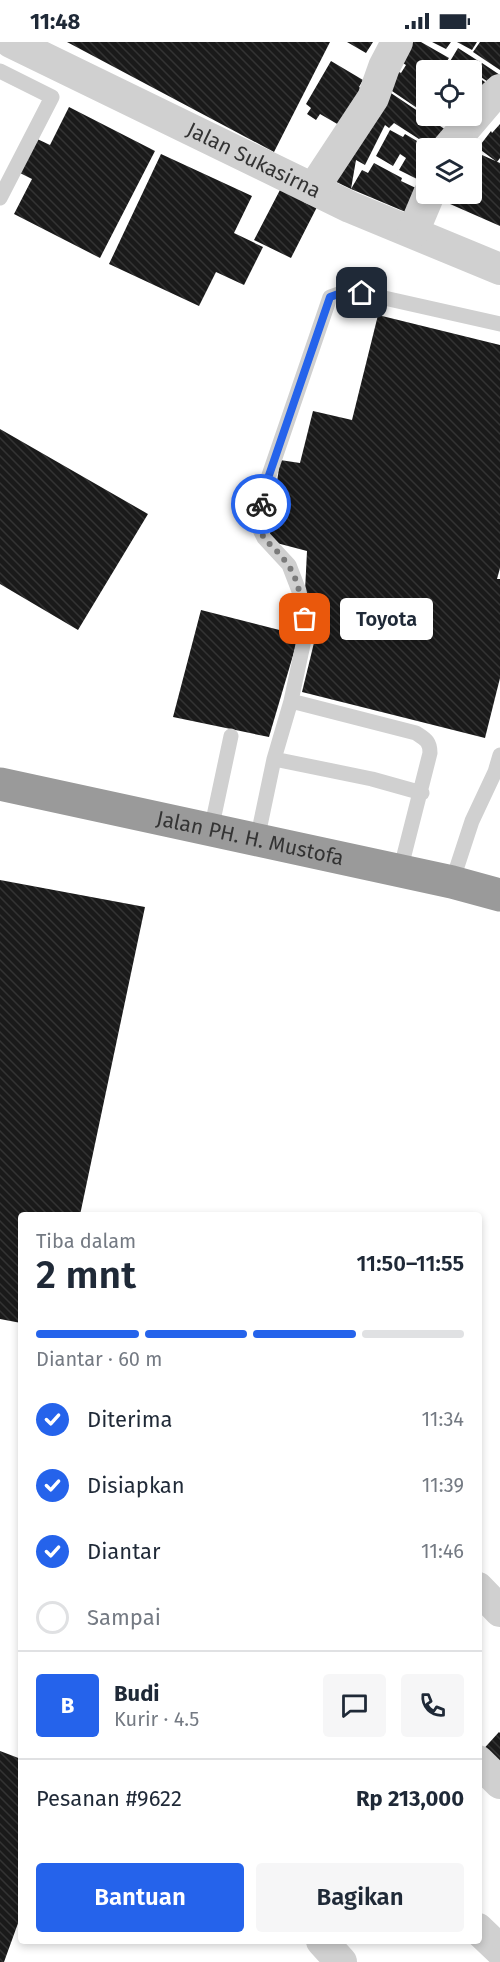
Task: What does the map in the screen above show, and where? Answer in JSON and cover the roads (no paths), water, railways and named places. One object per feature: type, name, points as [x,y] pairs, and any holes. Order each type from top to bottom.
[{"type":"highway","name":"Jalan PH. H. Mustofa","points":[[0,784],[452,882],[500,895]]},
{"type":"street","name":"Jalan Sukasirna","points":[[11,42],[313,189],[500,269]]},
{"type":"street","points":[[313,189],[373,98],[397,42]]},
{"type":"street","points":[[457,138],[500,90]]},
{"type":"street","points":[[413,232],[425,204]]},
{"type":"street","points":[[482,1592],[500,1611]]},
{"type":"street","points":[[482,1765],[500,1783]]},
{"type":"street","points":[[482,1933],[500,1950]]},
{"type":"street","points":[[325,1944],[341,1962]]},
{"type":"lane","points":[[0,70],[52,97],[0,198]]},
{"type":"lane","points":[[257,840],[274,759],[291,701],[304,640],[305,619],[299,591],[289,565],[264,538],[258,526],[258,519],[266,484],[330,297],[344,292],[362,293],[500,324]]},
{"type":"lane","points":[[291,701],[416,733],[427,740],[430,753],[422,793],[400,871]]},
{"type":"lane","points":[[211,830],[231,736]]},
{"type":"lane","points":[[452,882],[472,821],[495,772],[500,755]]},
{"type":"lane","points":[[274,759],[372,779],[422,793]]},
{"type":"place","name":"Toyota","points":[[305,619]]}]
